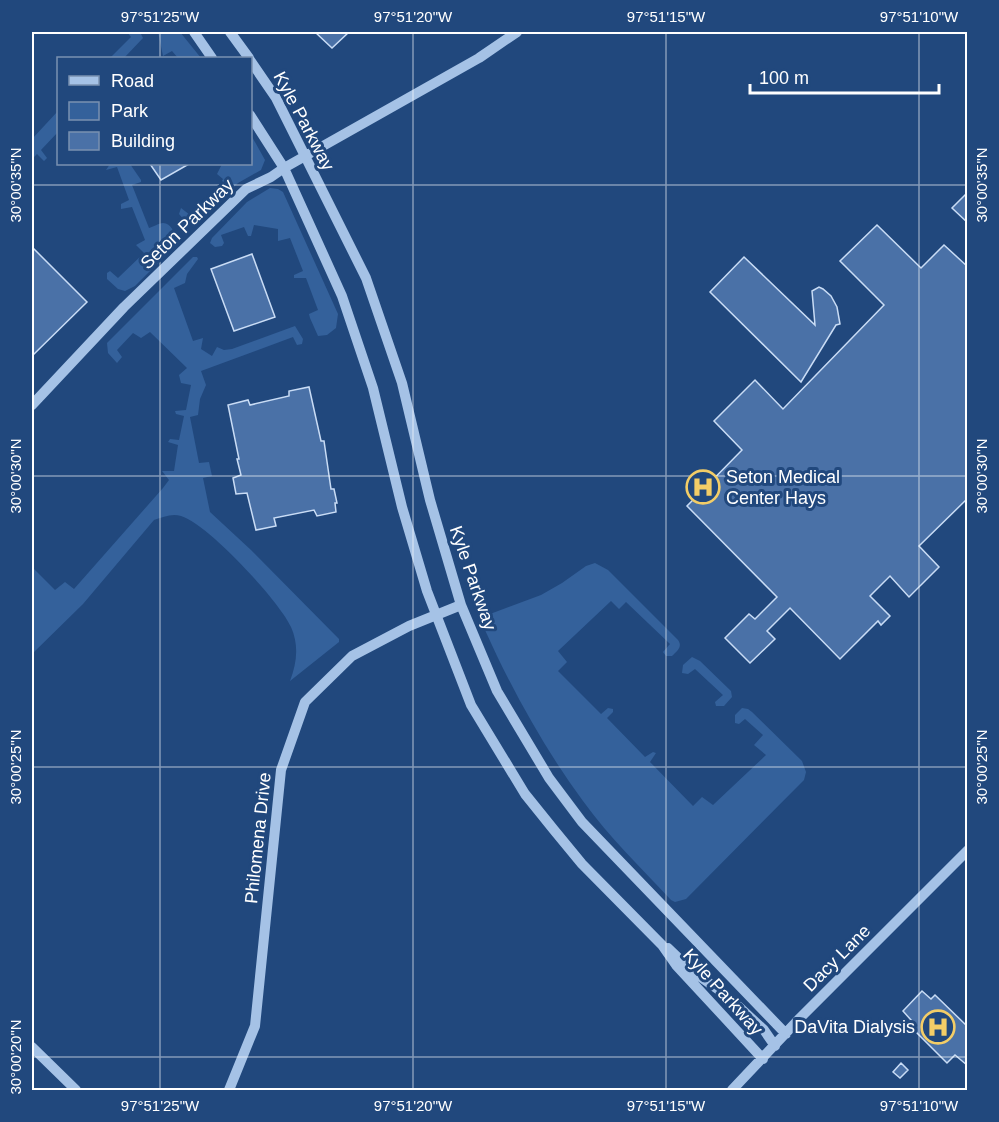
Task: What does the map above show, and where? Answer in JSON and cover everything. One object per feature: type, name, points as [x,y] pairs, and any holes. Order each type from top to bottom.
[{"type":"street","points":[[194,32],[211,57]]},
{"type":"street","name":"Kyle Parkway","points":[[230,32],[249,57]]},
{"type":"street","name":"Seton Parkway","points":[[32,405],[124,307],[246,189],[272,177],[284,168],[479,58],[518,32]]},
{"type":"street","name":"Kyle Parkway","points":[[252,62],[276,98],[366,278],[402,383],[430,500],[462,605],[497,691],[549,778],[582,822],[786,1034]]},
{"type":"street","name":"Kyle Parkway","points":[[252,118],[284,168],[314,231],[351,322],[373,388],[402,507],[435,614],[471,705],[525,794],[582,864],[662,945],[734,1003],[764,1030],[776,1046]]},
{"type":"street","name":"Philomena Drive","points":[[229,1090],[255,1026],[281,770],[305,702],[352,656],[435,614],[462,605]]},
{"type":"street","name":"Dacy Lane","points":[[732,1090],[968,850]]},
{"type":"street","name":"Kyle Parkway","points":[[662,945],[676,965],[763,1059]]},
{"type":"street","points":[[32,1047],[76,1090]]},
{"type":"green space","points":[[127,32],[140,32],[143,38],[125,57],[111,57],[131,37]]},
{"type":"green space","points":[[158,32],[180,32],[200,57],[177,57],[172,51],[163,56]]},
{"type":"green space","points":[[57,112],[57,133],[41,150],[47,158],[44,161],[37,154],[32,159],[32,139]]},
{"type":"green space","points":[[252,137],[265,160],[261,170],[238,183],[200,220],[185,221],[179,214],[181,208],[190,215],[224,183],[217,174],[222,165],[252,165]]},
{"type":"green space","points":[[109,165],[131,165],[141,180],[132,185],[149,228],[161,223],[167,224],[172,229],[174,237],[173,248],[135,286],[125,291],[118,289],[107,279],[107,273],[110,271],[118,278],[144,253],[136,245],[145,240],[132,207],[121,209],[121,204],[129,200],[117,167],[106,170]]},
{"type":"green space","points":[[270,188],[283,192],[338,314],[336,328],[327,335],[318,336],[310,318],[309,314],[318,310],[306,278],[294,278],[294,275],[303,271],[290,238],[278,241],[278,229],[254,225],[251,236],[248,236],[244,227],[221,235],[224,243],[222,246],[215,247],[210,243],[212,238],[247,202]]},
{"type":"green space","points":[[193,257],[198,259],[187,274],[185,283],[174,288],[193,341],[203,338],[201,349],[212,356],[217,347],[224,350],[232,349],[295,326],[303,339],[302,344],[297,345],[293,337],[201,371],[206,385],[200,399],[198,415],[190,417],[199,463],[209,462],[212,476],[203,478],[210,512],[339,639],[339,642],[290,681],[296,661],[296,647],[294,634],[284,615],[225,548],[193,522],[178,515],[154,520],[83,604],[32,654],[32,567],[55,590],[65,582],[74,589],[169,480],[162,471],[174,471],[178,445],[168,442],[170,439],[179,440],[184,416],[176,414],[175,411],[186,410],[191,385],[181,383],[179,375],[187,368],[150,332],[141,338],[133,333],[117,350],[122,357],[117,363],[108,353],[107,343]]},
{"type":"green space","points":[[595,563],[608,570],[678,640],[680,647],[672,656],[666,656],[663,652],[670,644],[626,602],[619,609],[611,601],[558,651],[567,662],[558,671],[601,714],[608,708],[613,709],[607,718],[645,757],[653,752],[656,753],[650,762],[693,806],[702,797],[713,805],[766,755],[754,745],[763,735],[745,719],[739,724],[735,723],[735,715],[742,708],[752,712],[802,761],[806,772],[804,780],[686,899],[675,902],[614,840],[569,781],[506,675],[485,630],[485,623],[490,614],[541,595],[586,566]]},
{"type":"green space","points":[[692,657],[700,661],[731,691],[732,697],[724,706],[716,706],[715,702],[723,695],[695,669],[688,674],[682,673],[683,665]]},
{"type":"building","points":[[315,32],[349,32],[332,48]]},
{"type":"building","points":[[151,165],[187,165],[161,180]]},
{"type":"building","points":[[968,192],[968,223],[952,208]]},
{"type":"building","name":"Seton Medical Center Hays","points":[[877,225],[921,268],[944,245],[968,267],[968,498],[919,546],[939,567],[909,597],[890,576],[870,596],[890,616],[881,625],[878,621],[840,659],[790,608],[767,631],[775,639],[750,663],[725,638],[749,614],[755,619],[777,597],[687,506],[742,450],[714,421],[755,380],[783,409],[884,305],[840,261]]},
{"type":"building","points":[[32,247],[87,302],[32,356]]},
{"type":"building","points":[[252,254],[275,317],[234,331],[211,269]]},
{"type":"building","points":[[744,257],[815,325],[812,291],[819,287],[823,289],[831,296],[837,307],[840,324],[836,325],[801,382],[710,292]]},
{"type":"building","points":[[309,387],[321,441],[324,441],[331,489],[334,489],[337,503],[335,503],[336,512],[317,516],[314,510],[274,518],[276,526],[256,530],[247,493],[236,494],[233,478],[241,475],[228,405],[248,400],[250,405],[289,396],[289,391]]},
{"type":"building","points":[[922,991],[931,999],[935,995],[968,1027],[968,1066],[955,1055],[947,1063],[907,1023],[911,1020],[903,1011]]},
{"type":"building","points":[[901,1063],[908,1070],[900,1078],[893,1072]]},
{"type":"place","name":"Seton Medical Center Hays","points":[[703,487]]},
{"type":"place","name":"DaVita Dialysis","points":[[938,1027]]}]
